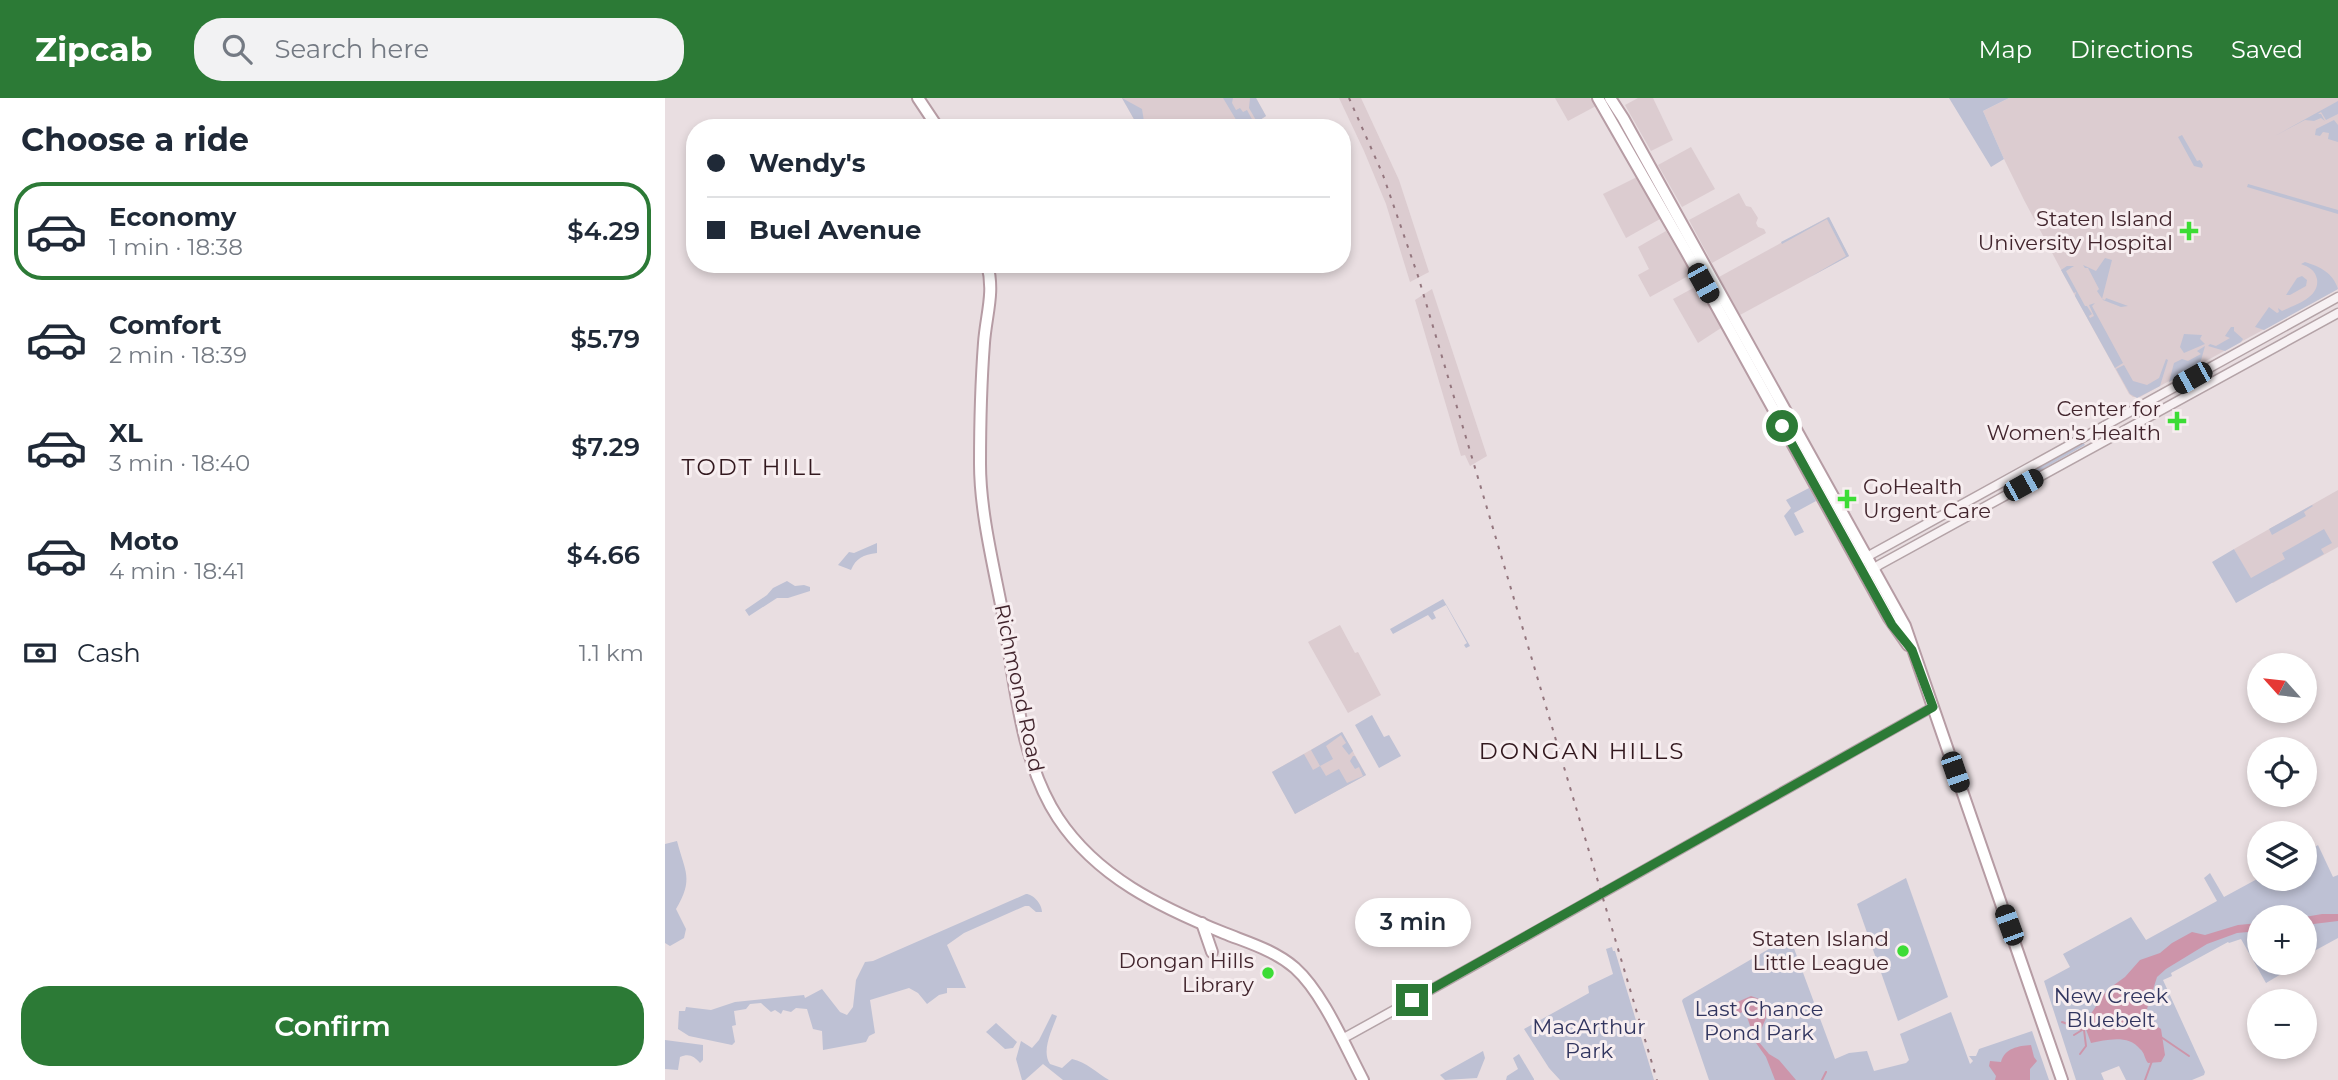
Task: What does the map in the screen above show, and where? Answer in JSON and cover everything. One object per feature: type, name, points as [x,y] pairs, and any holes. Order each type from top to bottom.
[{"type":"main road","points":[[918,98],[932,119]]},
{"type":"main road","points":[[1598,98],[1869,572],[1896,631],[1912,650],[2062,1080]]},
{"type":"main road","points":[[1610,98],[1633,135],[1862,560]]},
{"type":"main road","name":"Richmond Road","points":[[988,273],[991,295],[984,340],[980,467],[997,589],[1034,771],[1058,819],[1092,859],[1118,880],[1153,902],[1275,953],[1309,981],[1363,1080]]},
{"type":"main road","points":[[1202,923],[1212,952]]},
{"type":"street","points":[[1862,560],[2338,297]]},
{"type":"street","points":[[1869,572],[2127,427],[2338,313]]},
{"type":"street","points":[[1342,1039],[1933,707]]},
{"type":"shaded area","points":[[1122,98],[1256,98],[1266,116],[1261,119],[1134,119]]},
{"type":"shaded area","points":[[1339,98],[1361,98],[1399,180],[1429,272],[1410,282],[1386,204]]},
{"type":"shaded area","points":[[1555,98],[1590,98],[1596,106],[1568,121]]},
{"type":"shaded area","points":[[1638,98],[1653,98],[1673,140],[1651,151],[1625,105]]},
{"type":"shaded area","name":"Staten Island University Hospital","points":[[2009,98],[2338,98],[2338,289],[2140,397],[2133,397],[2024,200],[1983,111]]},
{"type":"shaded area","points":[[1691,147],[1715,189],[1682,207],[1658,165]]},
{"type":"shaded area","points":[[1637,177],[1660,219],[1626,238],[1603,194]]},
{"type":"shaded area","points":[[1739,193],[1746,206],[1751,207],[1758,218],[1758,227],[1766,233],[1712,263],[1689,220]]},
{"type":"shaded area","points":[[1828,217],[1849,256],[1740,315],[1719,277]]},
{"type":"shaded area","points":[[1666,231],[1691,273],[1650,297],[1638,275],[1649,269],[1638,247]]},
{"type":"shaded area","points":[[1697,286],[1721,328],[1698,343],[1673,299]]},
{"type":"shaded area","points":[[1432,289],[1487,456],[1470,466],[1465,455],[1461,456],[1415,300]]},
{"type":"shaded area","points":[[2338,490],[2338,547],[2273,583],[2250,578],[2234,549]]},
{"type":"shaded area","points":[[1340,625],[1381,695],[1348,713],[1308,642]]},
{"type":"shaded area","points":[[1342,732],[1366,775],[1295,814],[1272,772]]},
{"type":"shaded area","points":[[2338,914],[2338,921],[2317,924],[2317,915]]},
{"type":"shaded area","points":[[2247,924],[2247,932],[2207,944],[2157,977],[2147,1009],[2152,1023],[2161,1029],[2165,1055],[2161,1062],[2148,1063],[2142,1051],[2129,1041],[2117,1039],[2091,1043],[2084,1024],[2107,990],[2125,977],[2140,960],[2160,953],[2192,932],[2205,935]]},
{"type":"shaded area","points":[[1751,996],[1765,1004],[1767,1009],[1758,1041],[1796,1080],[1775,1080],[1766,1057],[1756,1043],[1745,1011],[1728,1018],[1726,1007]]},
{"type":"shaded area","points":[[2031,1045],[2037,1061],[2030,1069],[2030,1080],[1995,1080],[1996,1076],[1989,1066],[1990,1061],[2001,1062],[2009,1051]]},
{"type":"green space","points":[[1122,98],[1142,109],[1144,119],[1134,119]]},
{"type":"green space","points":[[1223,98],[1233,98],[1232,103],[1236,110],[1247,110],[1252,119],[1236,119]]},
{"type":"green space","points":[[1250,98],[1256,98],[1266,116],[1255,119],[1249,108]]},
{"type":"green space","points":[[1949,98],[2009,98],[1983,111],[2004,159],[1991,167]]},
{"type":"green space","points":[[2338,101],[2338,114],[2326,120],[2321,112],[2318,114],[2321,114],[2325,121],[2321,118],[2314,121],[2305,120],[2273,137]]},
{"type":"green space","points":[[2334,120],[2338,125],[2338,142],[2328,139],[2329,133],[2315,135],[2316,129]]},
{"type":"green space","points":[[2182,135],[2197,161],[2200,160],[2202,168],[2194,166],[2178,137]]},
{"type":"green space","points":[[2248,184],[2338,210],[2338,214],[2247,187]]},
{"type":"green space","points":[[1829,217],[1849,256],[1810,277],[1846,256],[1827,219],[1782,244],[1781,242]]},
{"type":"green space","points":[[2105,258],[2112,260],[2102,299],[2088,268],[2083,265],[2096,271]]},
{"type":"green space","points":[[2305,262],[2326,271],[2338,289],[2264,330],[2255,327],[2269,307],[2277,313],[2278,308],[2282,311],[2293,306],[2314,291],[2317,279],[2311,269],[2301,264]]},
{"type":"green space","points":[[2074,266],[2066,271],[2092,314],[2090,318],[2094,316],[2089,305],[2095,303],[2092,306],[2123,363],[2115,368],[2075,296],[2076,292],[2074,293],[2061,270]]},
{"type":"green space","points":[[2302,276],[2307,280],[2306,286],[2286,295],[2297,278]]},
{"type":"green space","points":[[2106,298],[2128,306],[2121,307],[2102,299]]},
{"type":"green space","points":[[2231,327],[2234,327],[2234,331],[2243,339],[2241,342],[2225,351],[2208,346],[2216,346],[2230,338],[2225,336]]},
{"type":"green space","points":[[2184,334],[2202,335],[2200,339],[2205,344],[2184,353],[2180,347]]},
{"type":"green space","points":[[2205,346],[2200,364],[2169,382],[2174,363],[2182,359],[2188,361],[2201,354],[2197,351]]},
{"type":"green space","points":[[2166,359],[2168,360],[2160,386],[2137,398],[2130,394],[2116,369],[2124,365],[2133,381],[2147,385],[2159,378]]},
{"type":"green space","points":[[2083,442],[2085,445],[2034,474],[2033,471]]},
{"type":"green space","points":[[1809,488],[1816,501],[1794,513],[1804,532],[1795,536],[1784,516],[1791,508],[1786,500]]},
{"type":"green space","points":[[2312,505],[2304,512],[2306,516],[2272,535],[2269,529]]},
{"type":"green space","points":[[2324,529],[2332,543],[2321,549],[2324,554],[2236,603],[2212,562],[2234,549],[2251,578],[2285,559],[2282,553]]},
{"type":"green space","points":[[877,543],[877,553],[861,558],[851,570],[838,565],[849,552],[854,553]]},
{"type":"green space","points":[[787,581],[795,586],[810,587],[810,591],[788,598],[777,598],[749,616],[745,610],[773,588]]},
{"type":"green space","points":[[1443,599],[1470,646],[1466,648],[1464,645],[1467,643],[1446,605],[1433,612],[1436,618],[1432,620],[1428,615],[1393,634],[1390,629]]},
{"type":"green space","points":[[1372,715],[1384,737],[1389,735],[1401,756],[1379,768],[1355,725]]},
{"type":"green space","points":[[1342,732],[1353,751],[1349,755],[1342,746],[1346,743],[1341,735],[1326,746],[1333,759],[1320,766],[1311,750]]},
{"type":"green space","points":[[1304,754],[1313,770],[1320,766],[1326,776],[1339,769],[1347,783],[1363,776],[1359,767],[1355,769],[1350,761],[1355,756],[1366,775],[1295,814],[1272,772]]},
{"type":"green space","points":[[677,841],[686,882],[682,899],[676,909],[686,929],[684,938],[670,946],[665,943],[665,844]]},
{"type":"green space","name":"New Creek Bluebelt","points":[[2317,846],[2333,877],[2338,875],[2338,938],[2317,949],[2317,905],[2247,905],[2247,950],[2241,939],[2228,942],[2163,980],[2205,1072],[2204,1075],[2192,1080],[2126,1080],[2119,1066],[2101,1073],[2104,1080],[2076,1080],[2044,981],[2070,967],[2063,954],[2131,917],[2146,940],[2217,901],[2204,878],[2210,873],[2224,897],[2247,885],[2247,891],[2317,891]]},
{"type":"green space","name":"Staten Island Little League","points":[[1906,878],[1948,997],[1898,1021],[1857,904]]},
{"type":"green space","points":[[1026,894],[1037,900],[1042,912],[1025,906],[964,933],[947,945],[966,988],[947,988],[947,993],[939,995],[927,1004],[918,993],[909,988],[870,1000],[875,1033],[869,1036],[866,1042],[823,1050],[822,1031],[813,1029],[807,1009],[796,1008],[791,1012],[783,1010],[781,1014],[775,1010],[771,1012],[761,1003],[750,1004],[746,1009],[734,1011],[736,1025],[732,1026],[735,1042],[732,1045],[689,1036],[678,1029],[679,1011],[685,1011],[686,1007],[711,1010],[735,1002],[804,995],[805,998],[822,989],[840,1012],[847,1015],[853,1007],[856,980],[865,962],[873,961]]},
{"type":"green space","name":"Last Chance Pond Park","points":[[1786,939],[1792,943],[1835,1059],[1849,1053],[1867,1051],[1874,1071],[1906,1063],[1909,1060],[1900,1034],[1951,1012],[1970,1064],[1973,1061],[1969,1056],[1976,1056],[1979,1049],[2032,1031],[2049,1080],[1709,1080],[1683,999]]},
{"type":"green space","name":"MacArthur Park","points":[[1612,947],[1654,1080],[1560,1080],[1524,1029],[1589,993],[1588,986],[1613,974],[1606,949]]},
{"type":"green space","name":"New Creek Bluebelt","points":[[2261,975],[2280,975],[2266,983]]},
{"type":"green space","points":[[1052,1014],[1057,1016],[1047,1047],[1050,1064],[1062,1068],[1072,1059],[1077,1060],[1109,1080],[1063,1080],[1043,1064],[1022,1080],[1016,1059],[1021,1041],[1032,1048]]},
{"type":"green space","points":[[996,1023],[1017,1042],[1013,1048],[1005,1049],[986,1032]]},
{"type":"green space","points":[[665,1040],[703,1045],[703,1060],[700,1063],[686,1055],[680,1057],[678,1070],[665,1069]]},
{"type":"green space","points":[[1483,1051],[1485,1058],[1477,1078],[1445,1080],[1440,1075]]},
{"type":"green space","points":[[1519,1054],[1534,1080],[1506,1080],[1507,1076],[1518,1069],[1513,1058]]},
{"type":"waterway","points":[[2062,1022],[2084,1030],[2086,1046],[2080,1054]]},
{"type":"waterway","points":[[2074,1035],[2087,1027]]},
{"type":"waterway","points":[[2161,1037],[2189,1056]]},
{"type":"waterway","points":[[2145,1080],[2152,1061]]},
{"type":"waterway","points":[[1822,1080],[1826,1072]]},
{"type":"railway","points":[[1349,98],[1383,175],[1418,276],[1657,1080]]},
{"type":"place","name":"Staten Island University Hospital","points":[[2189,231]]},
{"type":"place","name":"Center for Women's Health","points":[[2177,421]]},
{"type":"place","name":"GoHealth Urgent Care","points":[[1847,499]]},
{"type":"place","name":"Staten Island Little League","points":[[1903,951]]},
{"type":"place","name":"Dongan Hills Library","points":[[1268,973]]},
{"type":"district","name":"TODT HILL","points":[[752,467]]},
{"type":"district","name":"DONGAN HILLS","points":[[1582,751]]},
{"type":"route","points":[[1412,1000],[1933,707],[1912,650],[1892,625],[1782,426]]}]
